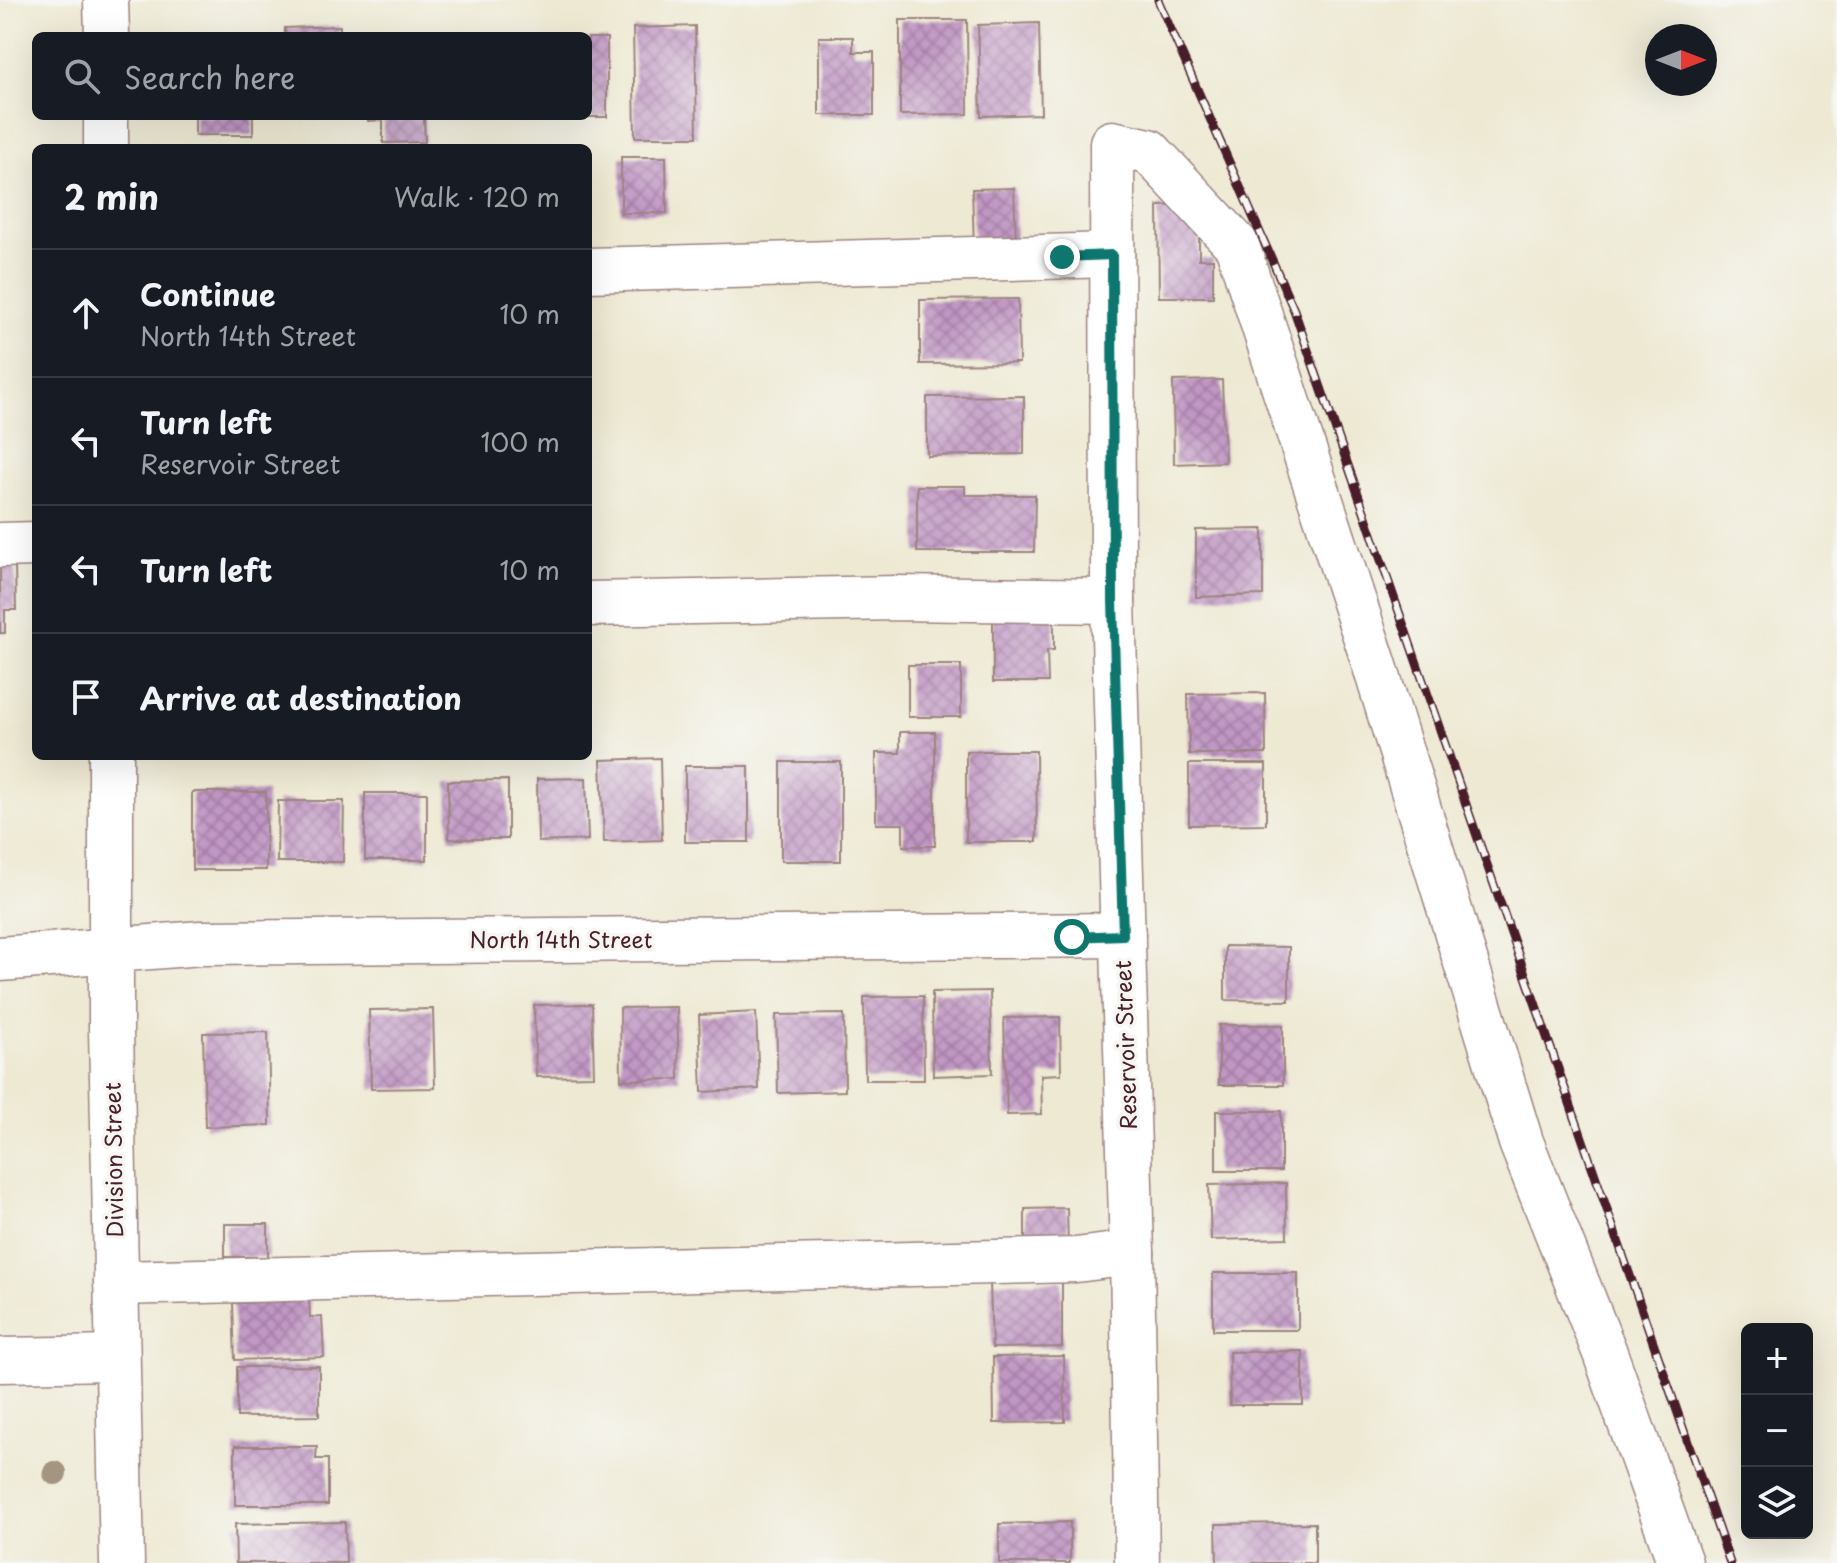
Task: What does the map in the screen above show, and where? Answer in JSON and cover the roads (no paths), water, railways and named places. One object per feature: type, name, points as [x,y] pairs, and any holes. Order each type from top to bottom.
[{"type":"street","points":[[106,0],[107,32]]},
{"type":"street","points":[[106,120],[106,144]]},
{"type":"street","name":"Reservoir Street","points":[[1137,1563],[1132,1253],[1113,601],[1112,143],[1149,151],[1237,245],[1374,663],[1521,1142],[1605,1353],[1680,1563]]},
{"type":"street","points":[[592,270],[1112,255]]},
{"type":"street","points":[[0,545],[32,544]]},
{"type":"street","points":[[592,604],[897,598],[1113,601]]},
{"type":"street","name":"Division Street","points":[[111,760],[122,1563]]},
{"type":"street","name":"North 14th Street","points":[[0,959],[201,943],[1123,935]]},
{"type":"street","points":[[116,1283],[1076,1260],[1132,1253]]},
{"type":"street","points":[[0,1360],[117,1358]]},
{"type":"railway","points":[[1158,0],[1294,310],[1730,1563]]}]
